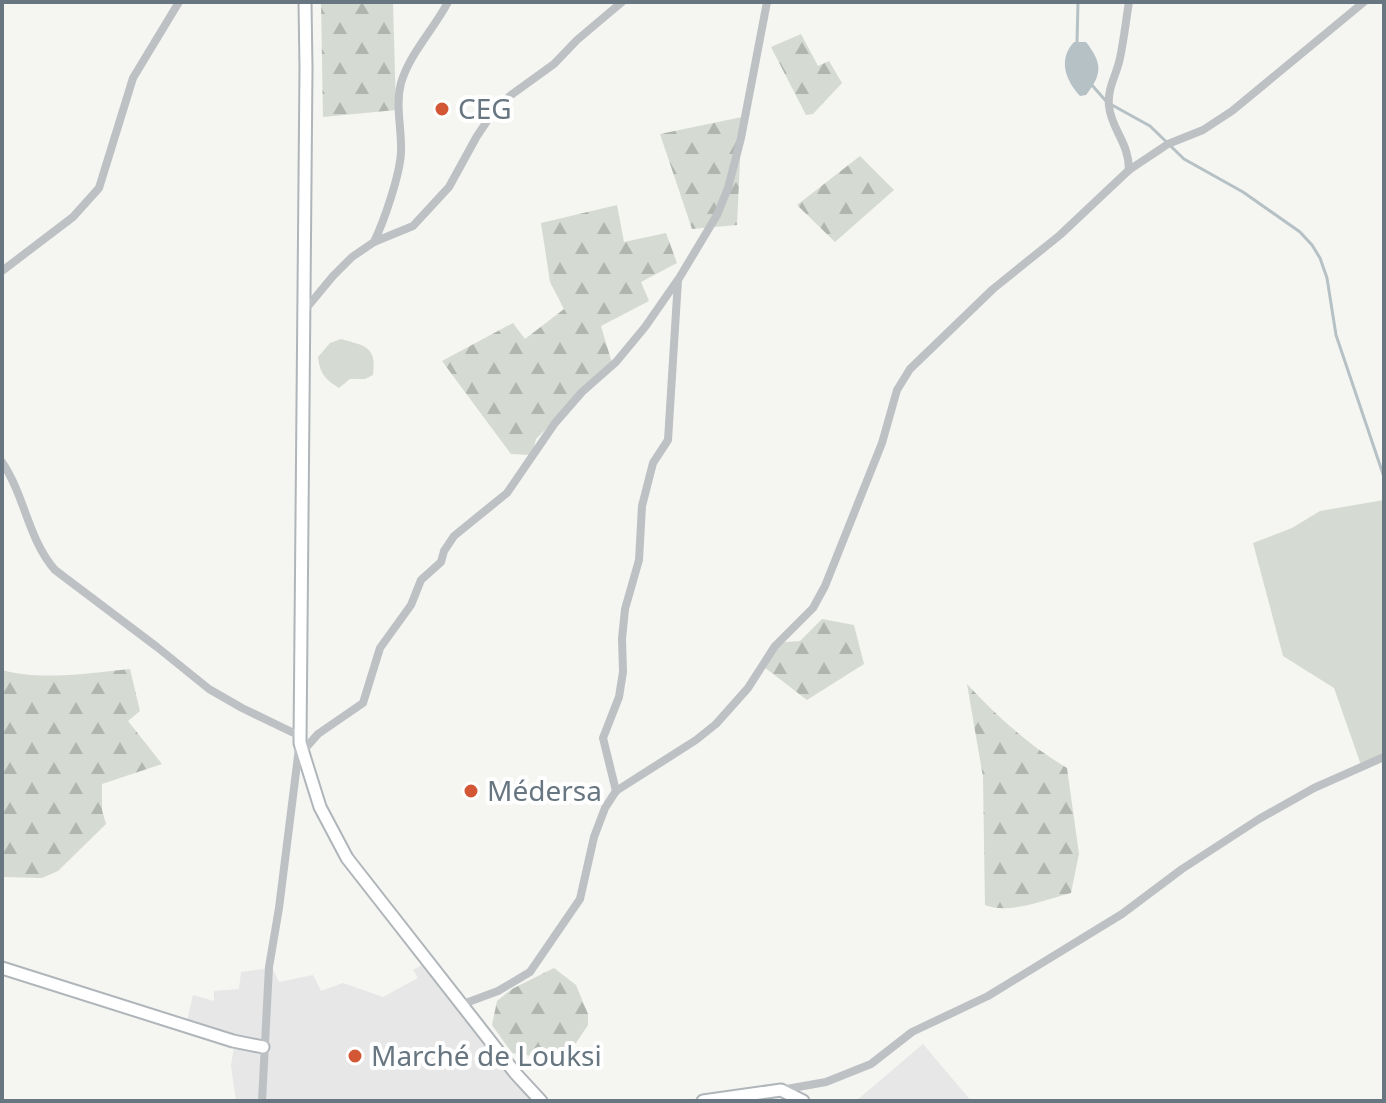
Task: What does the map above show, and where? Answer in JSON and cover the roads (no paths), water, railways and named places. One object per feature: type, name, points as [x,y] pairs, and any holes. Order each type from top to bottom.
[{"type":"street","points":[[2,271],[73,217],[99,188],[133,78],[179,2]]},
{"type":"street","points":[[262,1101],[269,967],[301,744],[305,2]]},
{"type":"street","points":[[374,242],[383,222],[401,156],[398,104],[402,83],[414,55],[448,2]]},
{"type":"street","points":[[304,312],[333,276],[374,242],[413,226],[449,187],[494,111],[554,64],[622,2]]},
{"type":"street","points":[[301,744],[363,703],[380,648],[411,605],[421,580],[441,562],[454,536],[507,493],[555,423],[582,392],[616,362],[678,280],[717,215],[728,188],[741,138],[767,2]]},
{"type":"street","points":[[1129,2],[1120,59],[1108,100],[1109,111],[1126,146],[1129,170]]},
{"type":"street","points":[[463,1004],[498,991],[530,972],[580,899],[594,837],[605,808],[616,791],[716,724],[748,688],[775,646],[813,608],[825,586],[882,443],[897,390],[910,369],[993,289],[1060,235],[1129,170],[1168,144],[1203,130],[1232,111],[1364,2]]},
{"type":"street","points":[[616,791],[603,738],[619,697],[625,609],[638,562],[642,506],[653,463],[668,440],[678,280]]},
{"type":"street","points":[[2,462],[15,481],[45,559],[55,570],[209,689],[301,744],[320,807],[347,858],[516,1074],[541,1101]]},
{"type":"street","points":[[703,1101],[826,1082],[871,1064],[912,1032],[988,996],[1122,914],[1182,869],[1259,819],[1314,788],[1384,757]]},
{"type":"street","points":[[2,968],[233,1041],[263,1047]]},
{"type":"street","points":[[781,1090],[803,1101]]},
{"type":"waterway","points":[[1077,42],[1078,2]]},
{"type":"waterway","points":[[1090,83],[1106,101]]},
{"type":"waterway","points":[[1112,105],[1150,126],[1184,159],[1243,192],[1300,232],[1312,245],[1327,278],[1336,335],[1384,477]]},
{"type":"place","name":"CEG","points":[[442,109]]},
{"type":"place","name":"Médersa","points":[[471,791]]},
{"type":"place","name":"Marché de Louksi","points":[[355,1056]]}]
